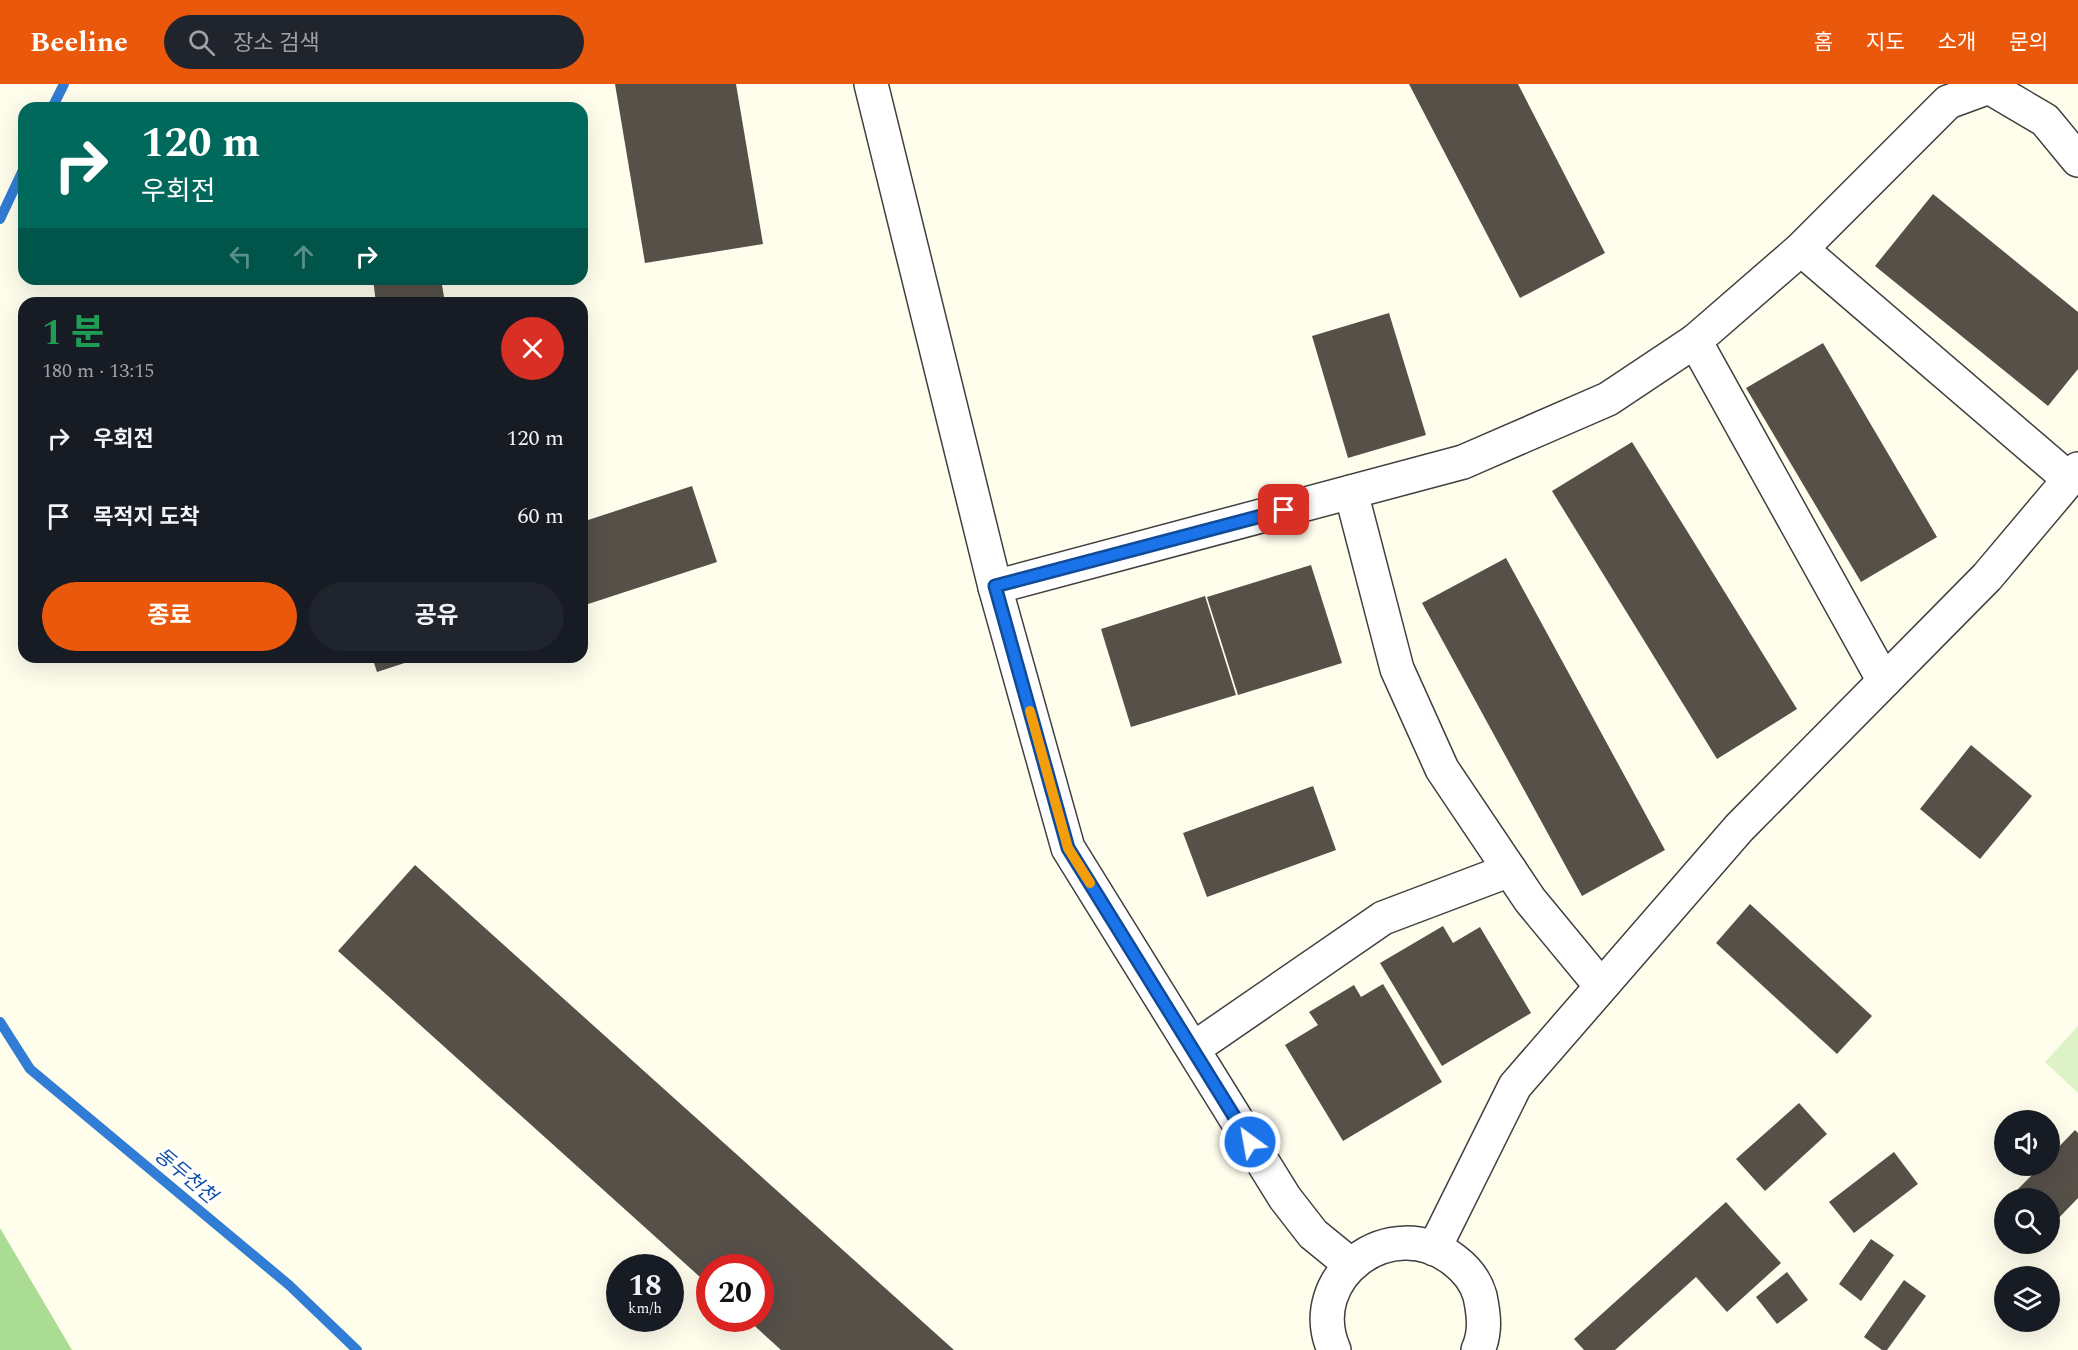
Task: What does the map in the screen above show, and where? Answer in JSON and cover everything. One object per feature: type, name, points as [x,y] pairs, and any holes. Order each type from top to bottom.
[{"type":"lane","points":[[871,84],[995,586],[1068,848],[1286,1198],[1313,1234],[1351,1265]]},
{"type":"lane","points":[[995,586],[1463,462],[1608,399],[1695,341],[1801,249],[1947,102],[1989,87],[2045,120],[2078,160]]},
{"type":"lane","points":[[1434,1249],[1515,1086],[1739,828],[1987,577],[2074,474],[1801,249]]},
{"type":"lane","points":[[1695,341],[1884,681]]},
{"type":"lane","points":[[1350,492],[1397,669],[1442,769],[1530,900],[1601,986]]},
{"type":"lane","points":[[1193,1049],[1383,918],[1509,870]]},
{"type":"lane","points":[[1334,1350],[1330,1340],[1327,1315],[1334,1289],[1351,1265],[1368,1251],[1393,1243],[1419,1243],[1444,1252],[1464,1268],[1478,1290],[1484,1315],[1482,1341],[1478,1350]]},
{"type":"green space","points":[[2078,1026],[2078,1093],[2045,1062]]},
{"type":"green space","points":[[0,1228],[72,1350],[0,1350]]},
{"type":"building","points":[[615,84],[736,84],[763,244],[645,263]]},
{"type":"building","points":[[1409,84],[1518,84],[1605,253],[1520,298]]},
{"type":"building","points":[[1933,194],[2078,312],[2078,369],[2048,406],[1875,266]]},
{"type":"building","points":[[374,285],[442,285],[444,297],[375,297]]},
{"type":"building","points":[[1389,313],[1426,435],[1348,458],[1312,336]]},
{"type":"building","points":[[1823,343],[1937,537],[1861,582],[1746,388]]},
{"type":"building","points":[[1632,442],[1797,709],[1717,759],[1552,491]]},
{"type":"building","points":[[692,486],[717,562],[588,604],[588,520]]},
{"type":"building","points":[[1506,558],[1665,850],[1582,896],[1422,603]]},
{"type":"building","points":[[1311,565],[1342,663],[1238,695],[1207,597]]},
{"type":"building","points":[[1205,596],[1236,695],[1131,727],[1101,629]]},
{"type":"building","points":[[374,663],[405,663],[377,672]]},
{"type":"building","points":[[1971,745],[2032,796],[1980,859],[1920,809]]},
{"type":"building","points":[[1313,786],[1336,850],[1207,897],[1183,833]]},
{"type":"building","points":[[415,865],[954,1350],[781,1350],[761,1332],[774,1332],[774,1254],[696,1254],[696,1273],[684,1263],[684,1254],[674,1254],[338,951]]},
{"type":"building","points":[[1750,904],[1872,1016],[1837,1054],[1716,943]]},
{"type":"building","points":[[1443,926],[1453,943],[1480,927],[1531,1013],[1442,1066],[1380,963]]},
{"type":"building","points":[[1383,984],[1442,1082],[1343,1141],[1285,1045],[1318,1025],[1309,1012],[1354,985],[1361,997]]},
{"type":"building","points":[[1799,1103],[1827,1134],[1765,1191],[1736,1159]]},
{"type":"building","points":[[2075,1130],[2078,1133],[2078,1198],[2060,1217],[2060,1188],[2019,1188],[2031,1176],[2060,1176],[2060,1146]]},
{"type":"building","points":[[1894,1152],[1918,1184],[1854,1233],[1829,1202]]},
{"type":"building","points":[[1726,1202],[1781,1263],[1727,1312],[1696,1277],[1615,1350],[1584,1350],[1574,1339]]},
{"type":"building","points":[[1871,1239],[1894,1255],[1861,1301],[1839,1284]]},
{"type":"building","points":[[1787,1272],[1808,1300],[1777,1324],[1756,1297]]},
{"type":"building","points":[[1904,1280],[1926,1296],[1887,1350],[1882,1350],[1864,1337]]},
{"type":"waterway","name":"동두천천","points":[[55,102],[64,84]]},
{"type":"waterway","name":"동두천천","points":[[0,219],[18,181]]},
{"type":"waterway","name":"동두천천","points":[[0,1022],[30,1069],[289,1285],[357,1350]]},
{"type":"slow traffic","points":[[1030,711],[1068,848],[1090,883]]},
{"type":"route","points":[[1250,1142],[1068,848],[995,586],[1284,510]]}]
